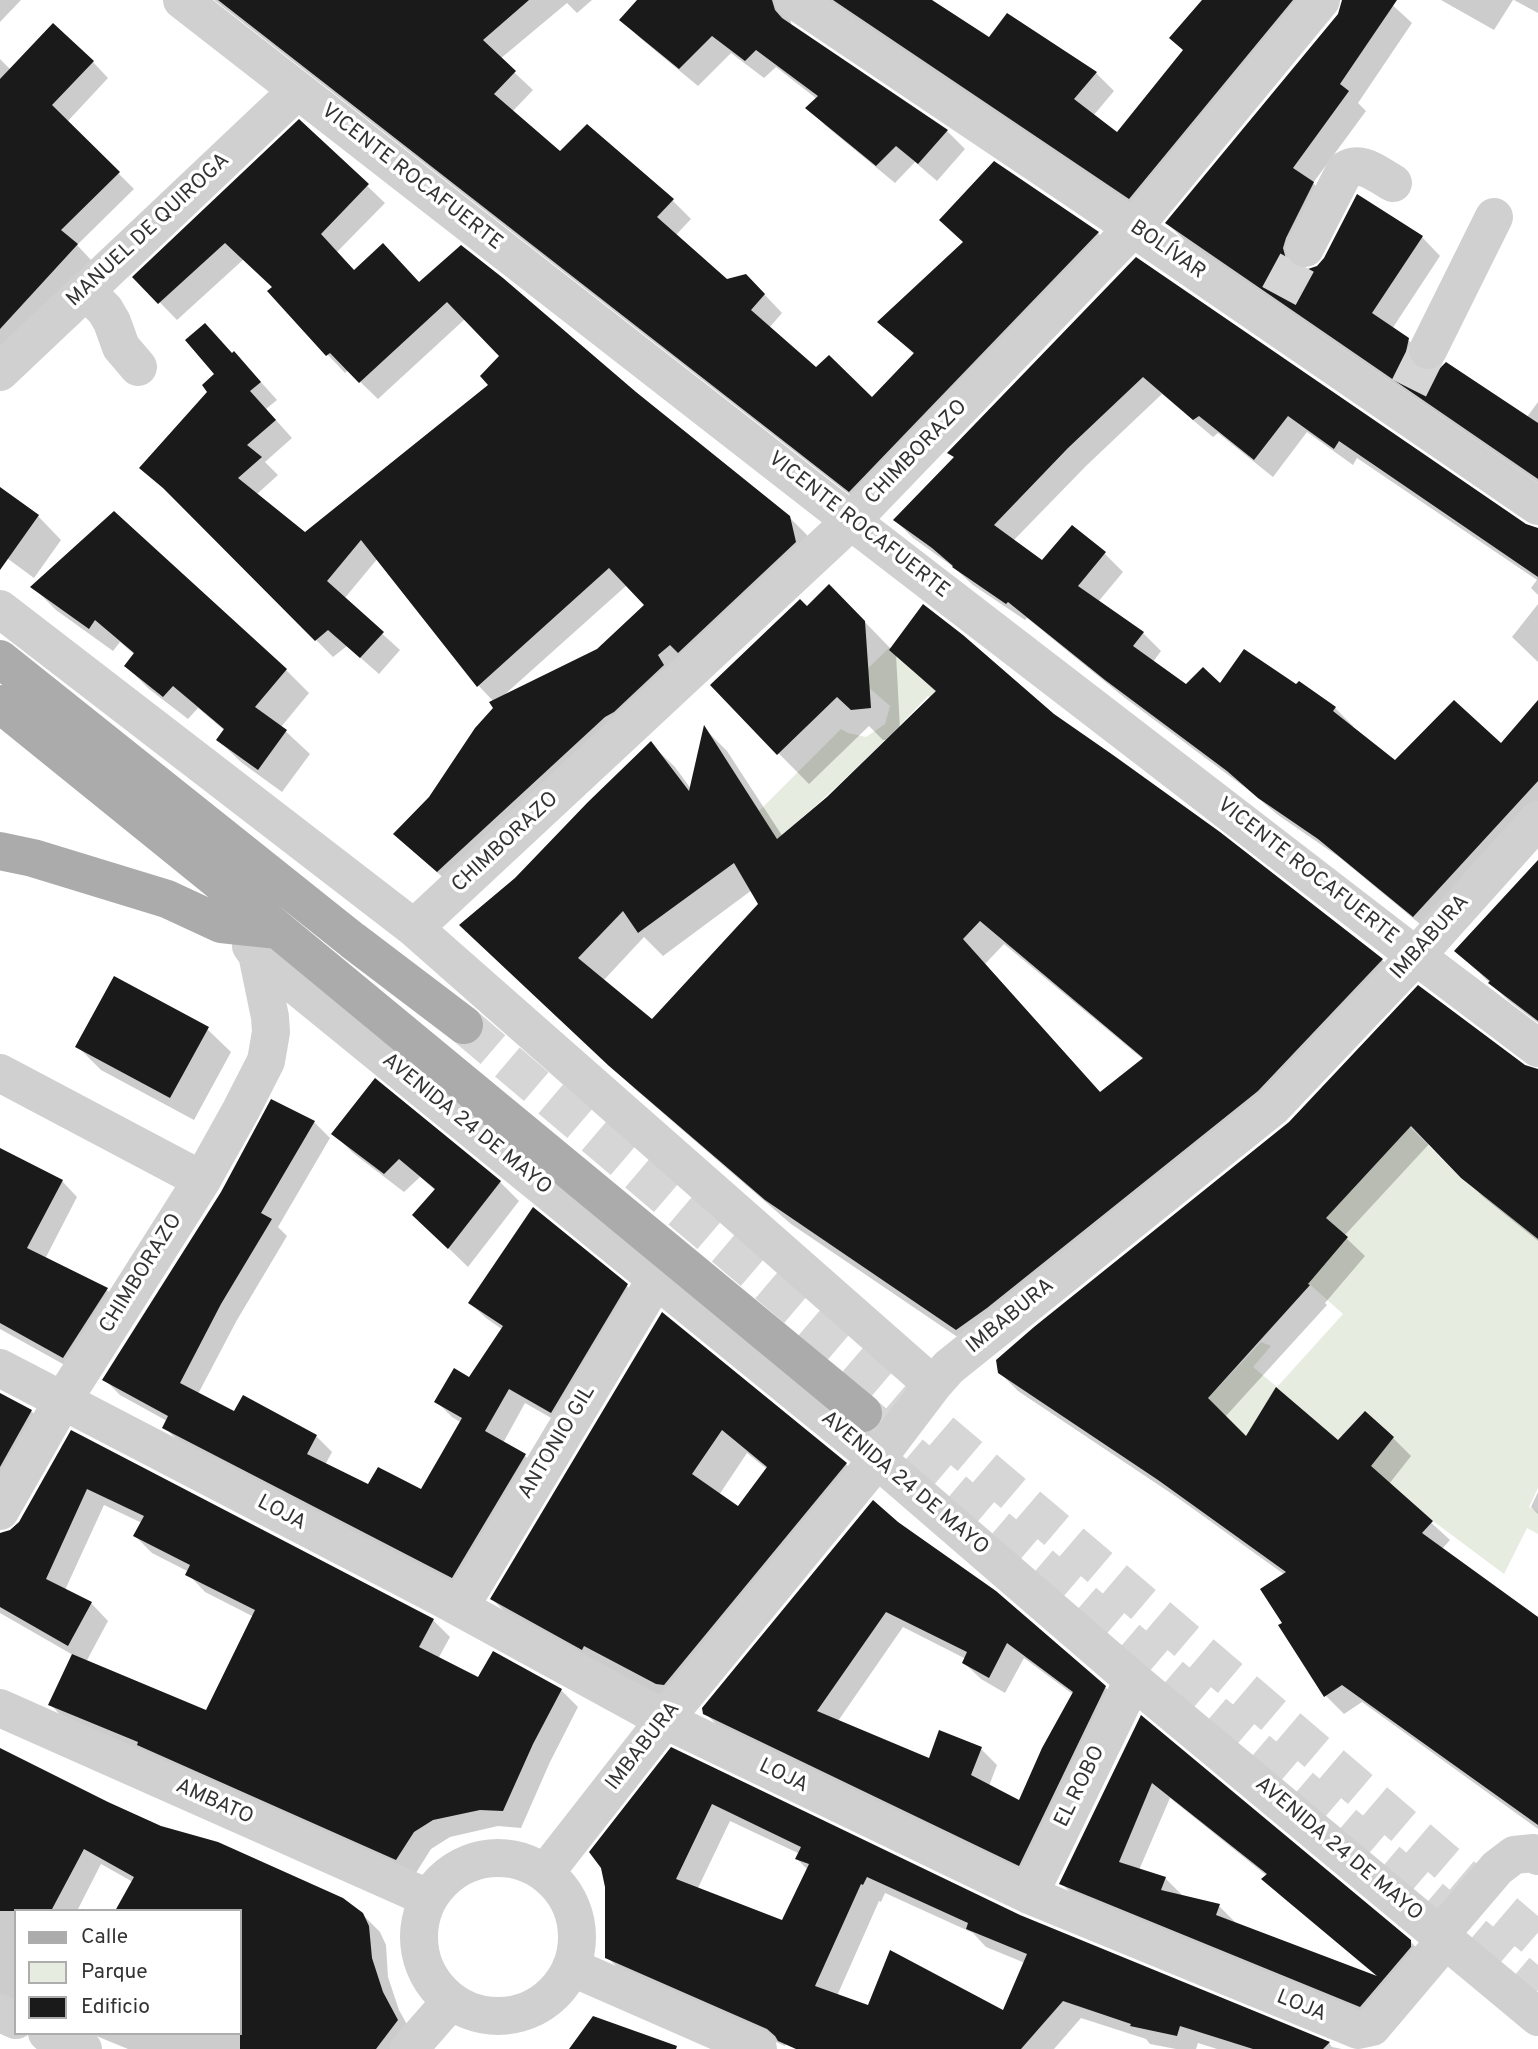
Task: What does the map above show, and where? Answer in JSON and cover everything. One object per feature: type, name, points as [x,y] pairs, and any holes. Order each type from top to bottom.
[{"type":"main road","points":[[0,659],[352,940],[464,1025]]},
{"type":"main road","name":"AVENIDA 24 DE MAYO","points":[[0,704],[160,834],[267,942],[863,1413]]},
{"type":"main road","points":[[160,834],[167,899]]},
{"type":"main road","points":[[0,851],[33,858],[167,899],[267,942]]},
{"type":"street","name":"VICENTE ROCAFUERTE","points":[[182,0],[851,521],[1538,1048]]},
{"type":"street","name":"BOLÍVAR","points":[[794,0],[1133,228],[1271,307],[1402,398],[1538,506]]},
{"type":"street","name":"CHIMBORAZO","points":[[414,928],[851,521],[1133,228],[1321,0]]},
{"type":"street","name":"MANUEL DE QUIROGA","points":[[0,372],[297,91]]},
{"type":"street","points":[[1305,248],[1345,170],[1362,165],[1393,183]]},
{"type":"street","points":[[1428,350],[1494,217]]},
{"type":"street","points":[[86,291],[104,310],[112,322],[121,347],[138,367]]},
{"type":"street","points":[[0,609],[414,928],[933,1385]]},
{"type":"street","name":"IMBABURA","points":[[545,1873],[665,1720],[877,1470],[933,1385],[949,1367],[1273,1107],[1416,956],[1538,820]]},
{"type":"street","name":"CHIMBORAZO","points":[[0,1511],[63,1400],[202,1180],[266,1061],[271,1032],[267,942]]},
{"type":"street","name":"AVENIDA 24 DE MAYO","points":[[267,942],[877,1470],[1129,1681],[1443,1936],[1450,1923],[1497,1868],[1514,1855],[1534,1853],[1538,1856]]},
{"type":"street","points":[[0,1073],[202,1180]]},
{"type":"street","name":"ANTONIO GIL","points":[[460,1607],[656,1279]]},
{"type":"street","name":"LOJA","points":[[0,1368],[460,1607],[665,1720],[1029,1895],[1358,2030],[1372,2028],[1438,1949],[1443,1936]]},
{"type":"street","name":"EL ROBO","points":[[1029,1895],[1129,1681]]},
{"type":"street","name":"AMBATO","points":[[0,1708],[428,1898]]},
{"type":"street","points":[[495,1858],[521,1861],[545,1873],[564,1892],[575,1916],[577,1941],[572,1967],[559,1987],[541,2003],[520,2013],[496,2016],[472,2012],[451,2001],[435,1985],[424,1965],[418,1942],[420,1919],[428,1898],[446,1877],[468,1863],[495,1858]]},
{"type":"street","points":[[1443,1936],[1538,2017]]},
{"type":"street","points":[[572,1967],[758,2049]]},
{"type":"street","points":[[409,2049],[451,2001]]},
{"type":"street","points":[[52,2035],[83,2049]]},
{"type":"green space","points":[[890,647],[972,723],[947,713],[928,696],[817,805],[777,839],[759,811],[841,729],[866,737],[885,724],[890,706],[858,678]]},
{"type":"green space","points":[[1410,1127],[1461,1178],[1538,1239],[1538,1488],[1529,1507],[1538,1512],[1538,1534],[1527,1528],[1504,1574],[1433,1521],[1277,1388],[1233,1457],[1208,1398],[1261,1342],[1271,1346],[1253,1367],[1277,1387],[1343,1314],[1286,1263],[1332,1256],[1348,1237],[1326,1218]]},
{"type":"building","points":[[218,0],[529,0],[483,40],[516,71],[494,94],[560,151],[587,124],[674,199],[657,217],[727,279],[746,274],[765,294],[751,310],[816,367],[829,355],[872,397],[914,353],[877,322],[963,242],[939,220],[994,161],[1099,232],[849,492]]},
{"type":"building","points":[[637,0],[772,0],[775,10],[782,18],[948,130],[918,164],[896,146],[876,166],[805,108],[818,96],[756,50],[745,61],[712,36],[679,69],[619,20]]},
{"type":"building","points":[[833,0],[932,0],[989,37],[1007,13],[1097,72],[1074,99],[1117,132],[1183,50],[1169,38],[1202,0],[1293,0],[1129,199]]},
{"type":"building","points":[[1342,0],[1397,0],[1340,84],[1349,91],[1293,168],[1314,182],[1286,238],[1283,248],[1286,259],[1294,267],[1305,270],[1317,266],[1324,258],[1357,194],[1423,236],[1372,313],[1409,338],[1406,352],[1409,361],[1418,369],[1430,372],[1439,369],[1446,362],[1538,423],[1538,479],[1165,223],[1338,14]]},
{"type":"building","points":[[53,23],[94,61],[52,105],[120,172],[61,230],[78,244],[0,329],[0,79]]},
{"type":"building","points":[[299,119],[369,184],[321,234],[354,270],[383,243],[419,282],[461,245],[636,392],[790,516],[796,542],[678,653],[670,645],[658,655],[664,665],[437,872],[393,834],[429,797],[475,728],[493,708],[489,702],[597,649],[644,605],[609,568],[477,687],[361,540],[327,581],[384,632],[360,658],[328,630],[315,641],[163,488],[139,468],[207,392],[202,385],[214,374],[185,340],[205,323],[261,382],[250,391],[276,420],[247,445],[262,457],[238,478],[305,532],[488,385],[480,376],[499,356],[447,302],[359,383],[330,353],[326,356],[267,291],[272,287],[225,243],[158,304],[132,277]]},
{"type":"building","points":[[1136,257],[1526,524],[1538,528],[1538,577],[1339,441],[1334,449],[1288,416],[1254,460],[1199,416],[1193,420],[1143,377],[1068,448],[994,525],[1042,560],[1072,525],[1106,552],[1078,586],[1144,632],[1133,646],[1186,684],[1203,667],[1220,683],[1244,649],[1296,684],[1299,681],[1336,707],[1333,711],[1395,760],[1454,700],[1501,743],[1538,700],[1538,781],[1413,917],[1318,839],[1258,798],[1227,771],[1105,680],[1008,602],[1006,604],[952,567],[932,548],[893,520],[954,457],[947,453]]},
{"type":"building","points":[[0,487],[39,515],[0,570]]},
{"type":"building","points":[[114,511],[287,669],[255,707],[287,730],[258,770],[216,740],[224,729],[173,686],[163,697],[124,666],[134,653],[95,620],[89,629],[30,587]]},
{"type":"building","points":[[829,584],[865,621],[871,708],[851,710],[837,697],[777,755],[710,685],[800,599],[807,606]]},
{"type":"building","points":[[923,604],[1054,714],[1220,832],[1383,959],[1258,1091],[956,1330],[765,1200],[609,1066],[459,925],[515,878],[651,741],[689,791],[704,725],[777,839],[827,797],[936,691],[889,650]],"holes":[[[734,863],[758,904],[652,1019],[578,958],[623,911],[638,933]],[[980,921],[1143,1058],[1100,1092],[963,939]]]},
{"type":"building","points":[[1538,860],[1538,1021],[1488,983],[1490,981],[1454,951]]},
{"type":"building","points":[[114,976],[209,1027],[170,1098],[75,1047]]},
{"type":"building","points":[[1418,985],[1525,1065],[1538,1069],[1538,1239],[1461,1178],[1411,1126],[1326,1218],[1348,1237],[1308,1284],[1310,1285],[1208,1398],[1246,1436],[1276,1387],[1338,1440],[1365,1411],[1394,1437],[1371,1466],[1433,1521],[1422,1533],[1538,1617],[1538,1825],[1342,1685],[1324,1697],[1278,1625],[1282,1623],[1260,1589],[1286,1572],[1158,1480],[998,1373],[996,1360],[1289,1122]]},
{"type":"building","points":[[375,1078],[501,1181],[448,1249],[412,1215],[435,1189],[399,1159],[384,1174],[331,1134]]},
{"type":"building","points":[[271,1099],[315,1121],[261,1213],[272,1219],[221,1304],[180,1383],[234,1411],[243,1395],[317,1435],[307,1454],[368,1484],[378,1467],[421,1489],[462,1418],[434,1402],[454,1368],[469,1377],[503,1326],[468,1303],[533,1207],[628,1284],[551,1413],[509,1389],[485,1431],[526,1454],[452,1578],[162,1428],[168,1416],[102,1380],[221,1192]]},
{"type":"building","points":[[0,1148],[63,1180],[27,1248],[108,1288],[63,1358],[0,1323]]},
{"type":"building","points":[[662,1312],[847,1463],[664,1685],[656,1684],[584,1646],[582,1650],[490,1599]],"holes":[[[722,1430],[767,1467],[738,1506],[692,1474]]]},
{"type":"building","points":[[0,1393],[32,1410],[0,1467]]},
{"type":"building","points":[[71,1430],[434,1619],[419,1647],[478,1677],[493,1651],[562,1689],[533,1744],[503,1811],[480,1810],[433,1820],[414,1832],[396,1860],[137,1745],[138,1742],[48,1705],[72,1654],[206,1710],[255,1610],[185,1575],[190,1565],[133,1536],[144,1516],[87,1489],[46,1579],[92,1602],[68,1646],[0,1607],[0,1533],[10,1530],[19,1522]]},
{"type":"building","points":[[873,1500],[898,1522],[996,1591],[1106,1686],[1019,1866],[703,1714],[702,1708]],"holes":[[[886,1612],[967,1652],[962,1663],[989,1678],[1007,1643],[1073,1692],[1042,1748],[1019,1800],[971,1775],[982,1747],[939,1730],[929,1758],[817,1711]]]},
{"type":"building","points":[[1141,1715],[1411,1940],[1411,1947],[1360,2007],[1059,1884]],"holes":[[[1152,1783],[1267,1874],[1261,1879],[1377,1976],[1216,1915],[1220,1904],[1161,1890],[1166,1877],[1119,1862]]]},
{"type":"building","points":[[671,1747],[1020,1915],[1330,2042],[1323,2049],[1253,2049],[1180,2026],[1177,2036],[1130,2026],[1131,2024],[1063,2001],[1021,2049],[796,2049],[778,2041],[767,2029],[605,1958],[605,1887],[601,1868],[589,1852]],"holes":[[[712,1804],[801,1847],[795,1859],[809,1864],[782,1920],[676,1879]],[[867,1877],[968,1923],[966,1929],[1027,1954],[1003,2010],[890,1950],[868,2005],[815,1986],[861,1884],[863,1885]]]},
{"type":"building","points":[[0,1748],[161,1826],[218,1842],[343,1898],[363,1913],[369,1926],[372,1958],[383,1992],[398,2020],[376,2049],[240,2049],[242,1909],[116,1909],[134,1877],[84,1849],[52,1909],[0,1911]]},
{"type":"building","points":[[593,2016],[677,2046],[676,2049],[569,2049]]},
{"type":"waterway","points":[[1531,1930],[1538,1923]]},
{"type":"tunnel","points":[[1279,296],[1305,248]]},
{"type":"tunnel","points":[[1409,388],[1428,350]]},
{"type":"tunnel","points":[[464,1025],[1538,1941]]},
{"type":"tunnel","points":[[867,1417],[1538,1990]]}]
